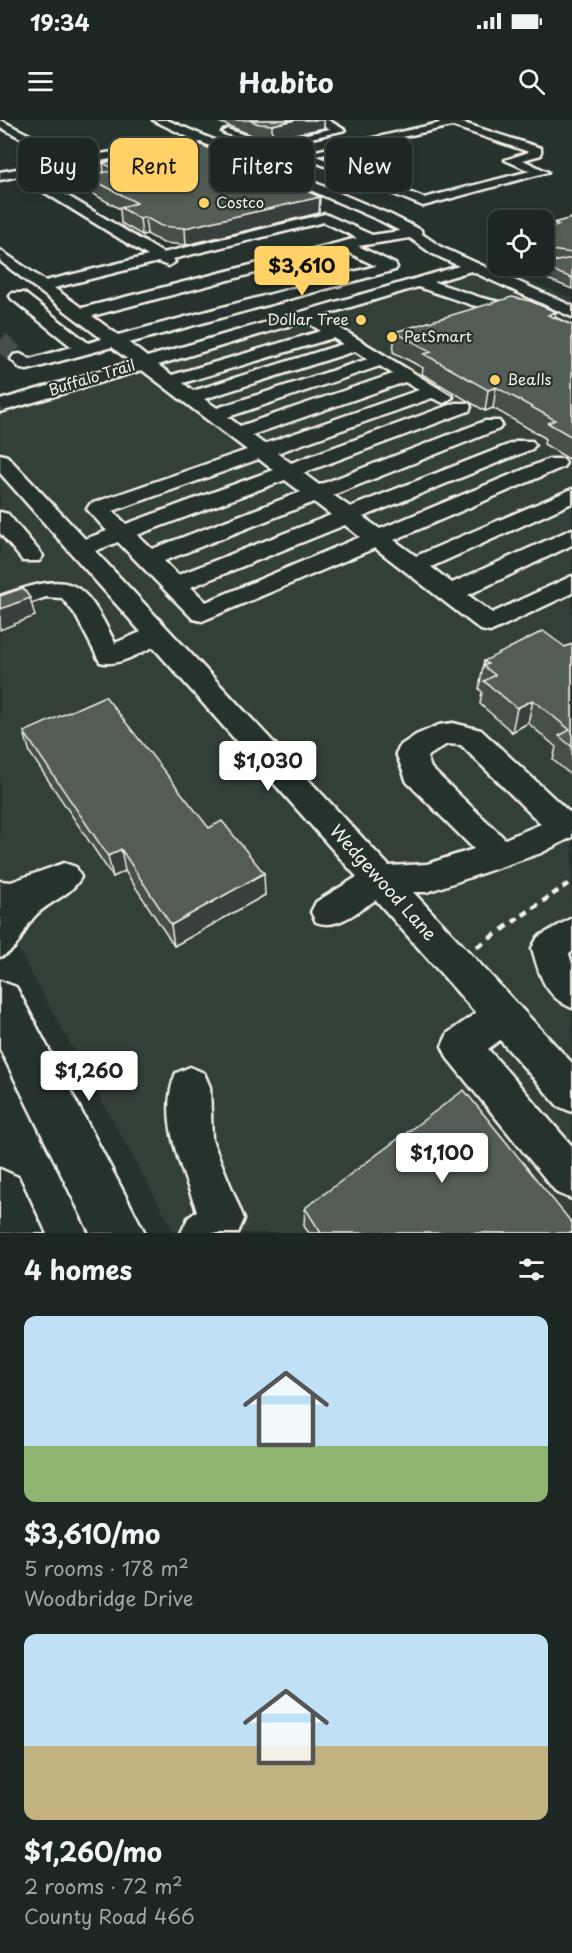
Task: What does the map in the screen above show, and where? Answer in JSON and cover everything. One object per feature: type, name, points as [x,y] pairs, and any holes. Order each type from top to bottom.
[{"type":"main road","points":[[0,1002],[118,1233]]},
{"type":"main road","points":[[0,1195],[17,1233]]},
{"type":"street","points":[[158,120],[386,218],[411,232]]},
{"type":"street","points":[[214,126],[258,143],[274,144],[340,130],[320,120]]},
{"type":"street","points":[[448,122],[537,150],[537,153],[512,159],[542,172],[428,201],[417,201],[304,155],[404,134],[448,122]]},
{"type":"street","points":[[3,127],[26,138]]},
{"type":"street","points":[[384,127],[404,134]]},
{"type":"street","points":[[234,134],[251,131]]},
{"type":"street","points":[[98,158],[201,139]]},
{"type":"street","points":[[0,167],[18,164]]},
{"type":"street","points":[[0,176],[18,172]]},
{"type":"street","points":[[53,192],[243,307]]},
{"type":"street","points":[[0,301],[160,257],[325,218],[370,239]]},
{"type":"street","points":[[80,314],[370,239],[411,232],[434,233],[452,247],[442,253],[500,280],[567,319]]},
{"type":"street","points":[[20,359],[27,365],[390,267],[346,246]]},
{"type":"street","points":[[0,254],[145,361],[490,624],[572,583]]},
{"type":"street","points":[[145,361],[470,267]]},
{"type":"street","points":[[335,282],[364,297]]},
{"type":"street","points":[[418,282],[478,302],[567,319]]},
{"type":"street","points":[[18,296],[86,350]]},
{"type":"street","points":[[304,314],[564,468]]},
{"type":"street","points":[[171,381],[334,332]]},
{"type":"street","points":[[192,397],[357,345]]},
{"type":"street","points":[[215,415],[382,360]]},
{"type":"street","name":"Buffalo Trail","points":[[0,398],[145,361]]},
{"type":"street","name":"Buffalo Trail","points":[[0,406],[145,361]]},
{"type":"street","points":[[239,433],[407,375]]},
{"type":"street","points":[[434,391],[98,508],[202,613],[378,539],[564,468]]},
{"type":"street","points":[[81,548],[462,408]]},
{"type":"street","points":[[148,559],[492,425]]},
{"type":"street","points":[[175,585],[525,445]]},
{"type":"street","name":"Wedgewood Lane","points":[[0,460],[572,1092]]},
{"type":"street","points":[[414,566],[572,495]]},
{"type":"street","points":[[31,556],[4,523],[49,513]]},
{"type":"street","points":[[450,594],[572,536]]},
{"type":"street","points":[[0,605],[44,589],[69,591],[92,617],[95,632],[109,656],[159,634]]},
{"type":"street","points":[[328,912],[380,880],[427,878],[531,844],[569,825],[471,737],[453,731],[440,734],[411,753],[418,774],[499,854]]},
{"type":"street","points":[[0,895],[11,896],[64,877],[23,906],[0,942]]},
{"type":"street","points":[[572,933],[550,948],[557,975],[572,991]]},
{"type":"street","points":[[503,1015],[461,1046],[572,1178]]},
{"type":"street","points":[[190,1087],[192,1140],[222,1219],[203,1233]]},
{"type":"path","points":[[500,280],[516,276]]},
{"type":"path","points":[[454,962],[572,881]]},
{"type":"shaded area","points":[[477,266],[488,266],[488,271]]},
{"type":"shaded area","points":[[466,269],[572,316],[572,1068],[0,448],[0,396]]},
{"type":"shaded area","points":[[500,276],[515,276],[572,298],[572,308]]},
{"type":"shaded area","points":[[0,473],[572,1116],[572,1233],[175,1233],[0,917]]},
{"type":"building","points":[[249,120],[295,120],[272,125]]},
{"type":"building","points":[[198,144],[210,149],[210,192],[309,192],[320,197],[185,228],[161,226],[145,217],[140,219],[120,207],[137,203],[116,192],[198,192]]},
{"type":"building","points":[[110,171],[110,189],[98,182],[98,174]]},
{"type":"building","points":[[572,218],[572,253],[554,251],[554,227],[559,225],[554,223]]},
{"type":"building","points":[[572,258],[572,278],[554,271],[554,262]]},
{"type":"building","points":[[512,297],[530,301],[556,312],[548,315],[572,325],[572,437],[548,423],[555,420],[496,387],[488,390],[424,354],[432,352],[395,332]]},
{"type":"building","points":[[23,588],[30,598],[0,609],[0,596]]},
{"type":"building","points":[[543,631],[565,647],[572,644],[572,747],[559,736],[570,730],[533,700],[517,708],[484,681],[495,675],[483,666],[488,664],[484,661]]},
{"type":"building","points":[[105,696],[209,828],[222,821],[264,873],[171,925],[121,849],[108,856],[24,732]]},
{"type":"building","points":[[464,1090],[572,1223],[572,1233],[321,1233],[305,1208]]},
{"type":"tunnel","points":[[0,341],[20,359]]},
{"type":"place","name":"Costco","points":[[204,203]]},
{"type":"place","name":"Dollar Tree","points":[[361,320]]},
{"type":"place","name":"PetSmart","points":[[392,337]]},
{"type":"place","name":"Bealls","points":[[495,380]]}]
